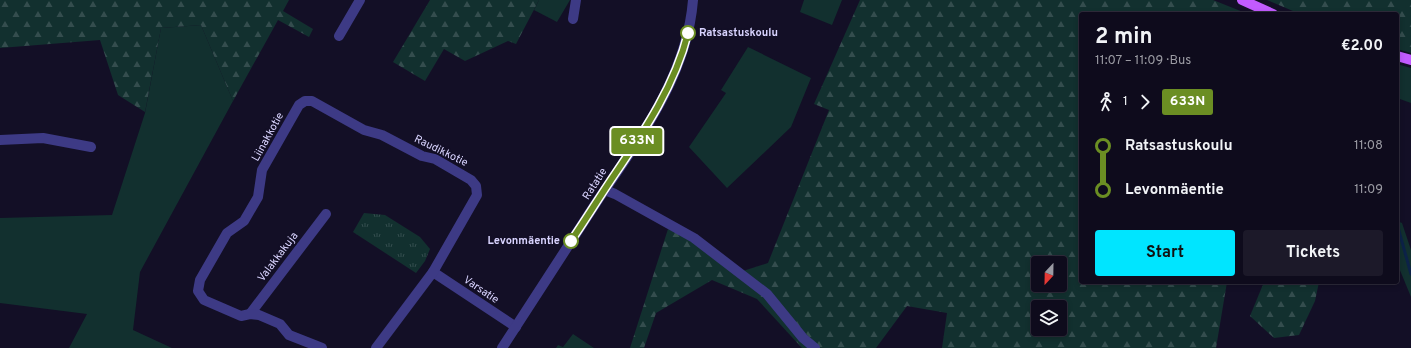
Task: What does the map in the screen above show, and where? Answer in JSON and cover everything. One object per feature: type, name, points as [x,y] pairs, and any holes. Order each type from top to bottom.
[{"type":"main road","points":[[1242,0],[1269,12]]},
{"type":"main road","points":[[1399,57],[1411,60]]},
{"type":"street","points":[[339,36],[360,0]]},
{"type":"street","points":[[573,19],[576,0]]},
{"type":"street","name":"Ratatie","points":[[502,348],[632,150],[665,94],[676,71],[685,46],[692,19],[693,0]]},
{"type":"street","name":"Raudikkotie","points":[[305,101],[312,101],[364,130],[382,135],[422,156],[435,159],[474,183],[476,186],[477,195],[433,272]]},
{"type":"street","name":"Liinakkotie","points":[[305,101],[299,105],[262,170],[258,197],[244,221],[227,233],[200,280],[198,291],[204,300],[241,316],[250,314],[259,315],[280,324],[289,335],[322,348]]},
{"type":"street","points":[[0,140],[43,138],[90,148]]},
{"type":"street","points":[[605,190],[615,194],[694,238],[767,294],[803,338],[815,348]]},
{"type":"street","name":"Valakkakuja","points":[[250,314],[326,214]]},
{"type":"street","points":[[376,348],[433,272]]},
{"type":"street","name":"Varsatie","points":[[433,272],[516,327]]},
{"type":"green space","points":[[0,0],[289,0],[283,11],[313,29],[309,37],[278,20],[233,101],[201,25],[161,28],[145,112],[118,95],[100,40],[0,48]]},
{"type":"green space","points":[[430,0],[539,0],[516,44],[508,41],[465,61],[444,49],[425,81],[393,62]]},
{"type":"green space","points":[[539,0],[570,0],[557,22],[534,10]]},
{"type":"green space","points":[[804,0],[842,0],[832,25],[800,12]]},
{"type":"green space","points":[[860,0],[1213,0],[1243,12],[1079,12],[1079,284],[1227,284],[1216,348],[942,348],[947,313],[907,306],[876,348],[820,348],[743,271],[768,263],[829,110],[814,104]]},
{"type":"green space","points":[[1267,0],[1411,0],[1411,53],[1399,50],[1399,12],[1295,12]]},
{"type":"green space","points":[[201,25],[233,101],[140,272],[133,330],[172,348],[69,348],[87,314],[0,303],[0,218],[112,215],[145,113],[161,28]]},
{"type":"green space","points":[[748,47],[811,78],[791,127],[727,188],[689,147],[726,93],[721,90]]},
{"type":"green space","points":[[1399,65],[1411,68],[1411,103],[1399,99]]},
{"type":"green space","points":[[364,213],[385,215],[420,237],[430,249],[425,261],[416,273],[353,232]]},
{"type":"green space","points":[[1399,222],[1402,223],[1411,250],[1411,297],[1399,268]]},
{"type":"green space","points":[[668,229],[693,241],[765,295],[812,348],[802,348],[757,299],[712,280],[656,313],[644,348],[630,348]]},
{"type":"green space","points":[[1263,284],[1319,284],[1315,301],[1299,335],[1274,338],[1250,316]]},
{"type":"green space","points":[[573,334],[594,348],[556,348],[558,345],[563,347]]},
{"type":"waterway","points":[[1399,231],[1411,274]]},
{"type":"bus line","name":"633N","points":[[571,241],[632,150],[665,94],[676,71],[688,33]]},
{"type":"place","name":"Ratsastuskoulu","points":[[688,33]]},
{"type":"place","name":"Levonmäentie","points":[[571,241]]}]
